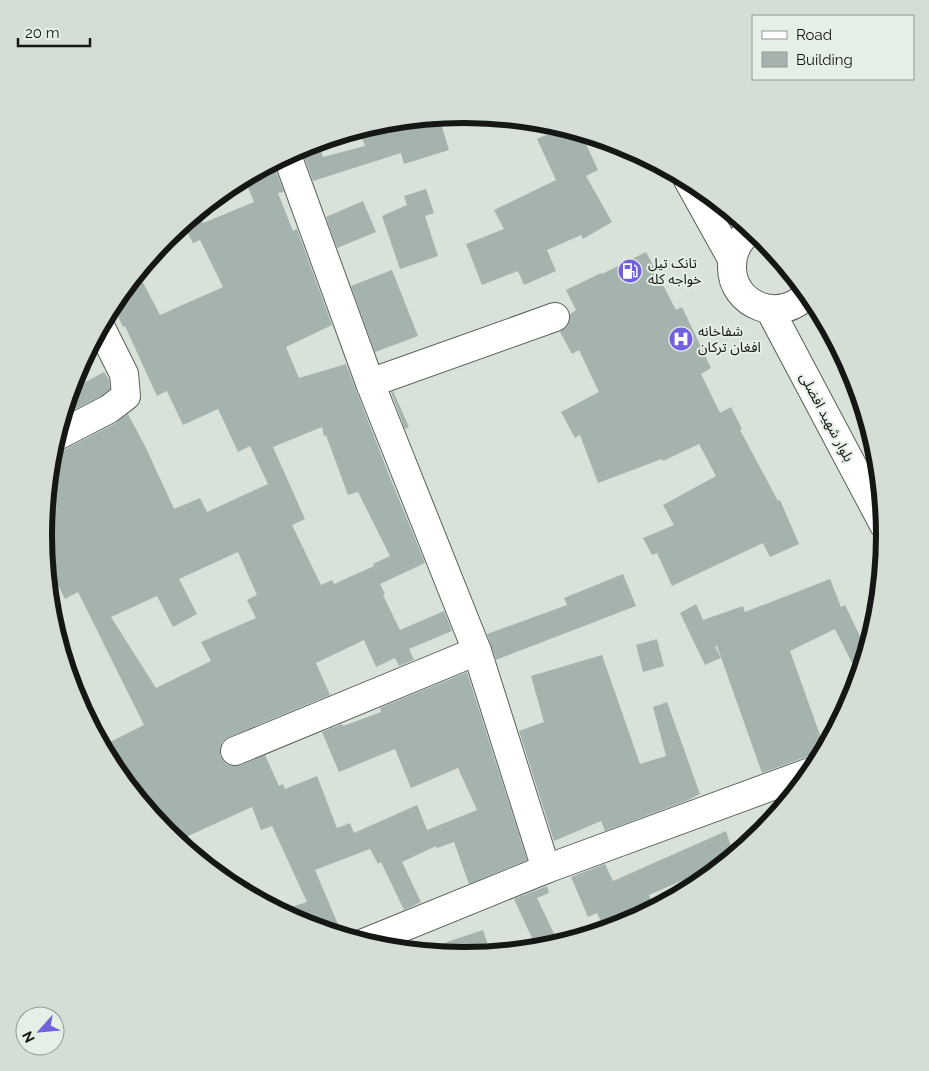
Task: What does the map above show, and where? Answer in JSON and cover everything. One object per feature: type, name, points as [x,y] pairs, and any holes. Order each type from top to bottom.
[{"type":"street","points":[[290,163],[370,383],[476,651],[546,869]]},
{"type":"street","points":[[697,196],[732,259]]},
{"type":"street","points":[[746,235],[736,247],[732,259],[732,272],[740,293],[748,301],[770,310],[783,309],[796,304],[801,299]]},
{"type":"street","name":"بلوار شهید افضلی","points":[[770,310],[876,509]]},
{"type":"street","points":[[370,383],[555,316]]},
{"type":"street","points":[[66,431],[110,409],[126,396],[124,374],[105,335]]},
{"type":"street","points":[[235,751],[476,651]]},
{"type":"street","points":[[375,938],[546,869],[798,777]]},
{"type":"building","points":[[441,124],[449,150],[404,164],[401,153],[313,181],[304,156],[321,150],[323,157],[365,146],[362,137],[384,131]]},
{"type":"building","points":[[551,133],[585,142],[598,170],[586,176],[612,222],[583,239],[581,235],[547,250],[556,271],[524,285],[518,271],[482,285],[466,244],[504,229],[494,210],[556,180],[537,139]]},
{"type":"building","points":[[276,170],[284,192],[278,193],[293,231],[297,229],[332,325],[286,347],[299,378],[346,364],[425,563],[380,584],[385,594],[383,595],[400,630],[444,611],[452,631],[409,649],[414,660],[399,666],[395,658],[376,667],[364,640],[316,663],[330,695],[229,737],[222,742],[220,756],[226,764],[233,766],[241,765],[265,755],[279,786],[283,784],[285,789],[317,776],[337,828],[350,823],[354,833],[417,805],[427,830],[477,810],[458,768],[411,788],[395,749],[339,772],[322,732],[381,712],[380,708],[467,672],[527,860],[469,884],[454,842],[437,848],[436,846],[402,862],[421,902],[404,910],[381,862],[378,864],[370,849],[315,870],[340,928],[289,908],[307,902],[272,826],[261,830],[252,807],[185,838],[155,807],[142,791],[137,780],[135,781],[122,764],[109,743],[144,725],[78,592],[65,599],[55,579],[52,536],[53,509],[61,451],[116,423],[128,414],[174,509],[200,498],[207,512],[268,484],[250,446],[238,452],[218,409],[183,425],[167,391],[157,396],[125,326],[123,327],[117,315],[142,280],[160,315],[223,287],[200,240],[193,243],[187,231],[201,219],[203,223],[254,202],[247,186]],"holes":[[[322,427],[324,436],[326,435],[348,495],[358,492],[390,556],[373,564],[374,566],[334,584],[332,580],[321,585],[292,525],[305,519],[273,447]],[[238,552],[257,595],[247,600],[256,618],[201,642],[211,661],[156,688],[111,617],[157,596],[173,627],[197,614],[179,579]]]},
{"type":"building","points":[[426,189],[434,213],[425,216],[438,256],[400,269],[382,216],[407,205],[404,196]]},
{"type":"building","points":[[363,201],[376,232],[337,248],[326,217]]},
{"type":"building","points":[[646,252],[676,310],[682,307],[711,368],[701,374],[720,413],[731,407],[742,429],[740,430],[778,501],[780,500],[799,544],[770,557],[763,543],[672,586],[657,553],[652,555],[643,538],[674,525],[663,505],[716,476],[699,444],[663,461],[662,459],[598,483],[580,435],[575,438],[561,412],[599,392],[579,350],[572,354],[560,332],[567,327],[570,314],[576,310],[566,290]]},
{"type":"building","points":[[392,270],[418,336],[375,352],[351,286]]},
{"type":"building","points":[[104,372],[109,380],[110,389],[101,396],[72,411],[81,384]]},
{"type":"building","points":[[393,391],[409,427],[405,429],[391,392]]},
{"type":"building","points":[[623,574],[636,606],[496,660],[487,634],[567,605],[564,598]]},
{"type":"building","points":[[830,579],[841,607],[845,605],[862,641],[855,669],[835,629],[790,651],[822,740],[812,756],[762,773],[717,646],[715,646],[721,658],[705,665],[680,613],[696,604],[703,620],[743,606],[745,612]]},
{"type":"building","points":[[657,639],[664,666],[643,672],[636,645]]},
{"type":"building","points":[[602,655],[640,764],[666,756],[653,707],[667,702],[700,794],[605,831],[601,821],[554,841],[519,731],[544,722],[531,676]]},
{"type":"building","points":[[726,831],[732,849],[715,862],[701,872],[649,895],[652,902],[647,905],[602,924],[597,913],[588,917],[571,877],[605,864],[613,881]]},
{"type":"building","points":[[547,886],[549,893],[537,898],[556,937],[534,942],[514,899]]},
{"type":"building","points":[[483,930],[489,947],[464,948],[434,946]]},
{"type":"place","name":"تانک تیل خواجه کله","points":[[630,271]]},
{"type":"place","name":"شفاخانه افغان ترکان","points":[[681,339]]}]
